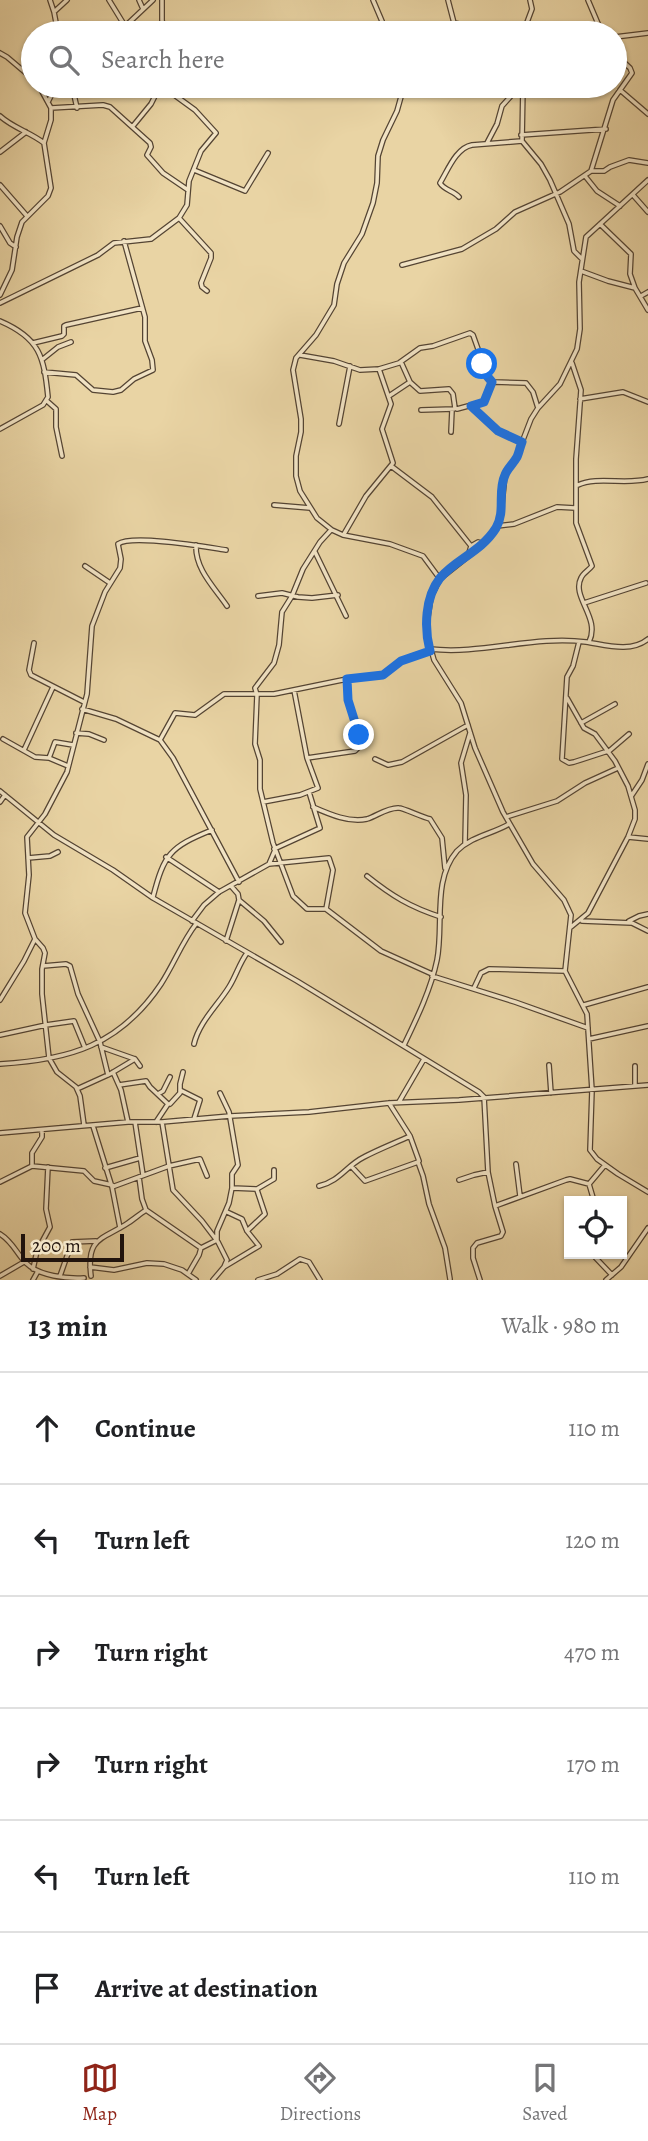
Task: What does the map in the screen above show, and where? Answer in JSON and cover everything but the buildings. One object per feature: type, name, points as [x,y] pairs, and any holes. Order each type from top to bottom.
[{"type":"street","points":[[50,0],[56,21]]},
{"type":"street","points":[[54,12],[67,0]]},
{"type":"street","points":[[109,0],[122,21]]},
{"type":"street","points":[[139,0],[143,9]]},
{"type":"street","points":[[130,21],[153,0]]},
{"type":"street","points":[[162,0],[162,21]]},
{"type":"street","points":[[373,0],[382,21]]},
{"type":"street","points":[[447,0],[453,21]]},
{"type":"street","points":[[527,21],[532,9],[530,0]]},
{"type":"street","points":[[588,0],[597,21]]},
{"type":"street","points":[[627,36],[648,33]]},
{"type":"street","points":[[0,53],[21,68]]},
{"type":"street","points":[[627,67],[632,72],[627,81]]},
{"type":"street","points":[[627,96],[648,114]]},
{"type":"street","points":[[0,295],[12,270],[22,222],[48,196],[51,188],[44,143],[51,120],[51,108],[46,98]]},
{"type":"street","points":[[48,102],[50,98]]},
{"type":"street","points":[[75,98],[77,108]]},
{"type":"street","points":[[133,127],[154,98]]},
{"type":"street","points":[[0,303],[98,255],[109,245],[151,239],[179,218],[187,205],[189,181],[201,151],[216,135],[195,110],[178,98]]},
{"type":"street","points":[[401,98],[378,156],[376,192],[365,226],[344,263],[331,313],[296,358],[293,370],[301,419],[296,476],[300,491],[317,518],[332,530],[343,535],[390,544],[423,556],[440,579]]},
{"type":"street","points":[[487,143],[497,124],[502,106],[510,98]]},
{"type":"street","points":[[522,98],[522,138],[541,164],[556,194],[569,224],[574,251],[582,260]]},
{"type":"street","points":[[402,265],[462,249],[496,229],[515,212],[556,194],[585,176],[591,171],[614,98]]},
{"type":"street","points":[[51,108],[107,105],[150,143],[151,147],[147,153],[163,173],[188,190]]},
{"type":"street","points":[[0,116],[44,143]]},
{"type":"street","points":[[460,197],[441,186],[441,182],[460,150],[466,146],[606,129]]},
{"type":"street","points":[[0,152],[26,132]]},
{"type":"street","points":[[194,170],[245,191],[268,153]]},
{"type":"street","points":[[591,171],[604,171],[629,160],[648,163]]},
{"type":"street","points":[[585,176],[597,191],[620,206]]},
{"type":"street","points":[[648,180],[586,237],[578,297],[579,338],[572,361],[560,384],[538,408],[526,428],[516,458],[505,475],[497,526],[484,544],[440,579],[431,597],[427,631],[430,650],[438,669],[455,692],[475,748],[509,824],[533,864],[569,908],[571,927],[565,971],[584,1005],[588,1028],[592,1090],[590,1150],[605,1165],[648,1192]]},
{"type":"street","points":[[0,185],[27,216]]},
{"type":"street","points":[[633,195],[648,212]]},
{"type":"street","points":[[179,218],[211,253],[201,283],[207,291]]},
{"type":"street","points":[[600,224],[631,254],[630,274],[648,310]]},
{"type":"street","points":[[0,226],[16,247]]},
{"type":"street","points":[[4,233],[17,237]]},
{"type":"street","points":[[44,372],[76,375],[93,390],[113,392],[121,390],[134,379],[151,371],[153,363],[145,341],[146,326],[124,241]]},
{"type":"street","points":[[581,271],[635,288]]},
{"type":"street","points":[[641,296],[648,292]]},
{"type":"street","points":[[33,343],[62,336],[66,325],[142,308]]},
{"type":"street","points":[[0,321],[15,328],[33,343],[43,359],[47,401]]},
{"type":"street","points":[[299,355],[314,356],[360,370],[379,369],[401,361],[420,348],[470,332],[487,376],[492,382],[526,383],[533,392],[538,408]]},
{"type":"street","points":[[43,359],[58,347],[71,342]]},
{"type":"street","points":[[401,361],[410,382],[420,391],[449,389],[453,394],[451,432]]},
{"type":"street","points":[[572,361],[581,390],[576,459],[576,528],[592,566],[579,584],[593,630],[589,642]]},
{"type":"street","points":[[339,424],[350,366]]},
{"type":"street","points":[[343,535],[366,496],[391,466],[393,458],[382,429],[391,407],[379,369]]},
{"type":"street","points":[[388,396],[410,382]]},
{"type":"street","points":[[421,410],[454,409],[484,402],[492,382]]},
{"type":"street","points":[[580,399],[623,392],[648,402]]},
{"type":"street","points":[[0,429],[47,401]]},
{"type":"street","points":[[47,401],[56,409],[56,427],[62,456]]},
{"type":"street","points":[[471,406],[498,431],[522,442]]},
{"type":"street","points":[[391,466],[432,497],[471,546]]},
{"type":"street","points":[[577,486],[586,482],[631,482],[648,479]]},
{"type":"street","points":[[274,505],[312,508]]},
{"type":"street","points":[[497,526],[514,524],[557,508],[576,508]]},
{"type":"street","points":[[332,530],[320,542],[303,569],[280,619],[279,645],[274,663],[256,686],[255,744],[260,760],[260,789],[286,883],[296,901],[307,909],[326,909],[381,951],[432,975],[588,1028]]},
{"type":"street","points":[[84,1125],[77,1089],[57,1072],[49,1058],[42,994],[45,953],[35,939],[25,913],[29,875],[27,837],[57,793],[68,766],[84,702],[92,626],[121,563],[118,544],[121,541],[137,540],[226,550]]},
{"type":"street","points":[[468,556],[471,546],[478,542],[484,544]]},
{"type":"street","points":[[196,545],[195,554],[201,570],[228,606]]},
{"type":"street","points":[[314,551],[346,615]]},
{"type":"street","points":[[85,566],[110,583]]},
{"type":"street","points":[[584,603],[646,583]]},
{"type":"street","points":[[258,596],[282,593],[312,598],[338,595]]},
{"type":"street","points":[[160,740],[175,713],[198,713],[224,694],[274,694],[347,679],[383,675],[401,661],[430,650],[452,651],[539,642],[580,641],[633,647],[648,639]]},
{"type":"street","points":[[580,641],[567,677],[563,761],[575,762],[608,752],[629,734]]},
{"type":"street","points":[[34,643],[30,673],[84,702]]},
{"type":"street","points":[[307,758],[355,751],[359,747],[358,728],[348,700],[347,679]]},
{"type":"street","points":[[24,750],[53,687]]},
{"type":"street","points":[[263,802],[318,788],[307,758],[294,690]]},
{"type":"street","points":[[567,698],[581,723],[595,734],[618,768],[632,795],[635,813],[628,837],[588,914],[571,927]]},
{"type":"street","points":[[581,723],[615,704]]},
{"type":"street","points":[[82,709],[116,719],[160,740],[173,758],[239,882]]},
{"type":"street","points":[[375,759],[384,765],[397,764],[468,725]]},
{"type":"street","points":[[465,844],[466,795],[461,764],[470,732]]},
{"type":"street","points":[[76,733],[104,740]]},
{"type":"street","points":[[3,739],[35,757],[49,758],[68,766]]},
{"type":"street","points":[[49,758],[55,742],[73,745]]},
{"type":"street","points":[[632,795],[648,766]]},
{"type":"street","points":[[506,817],[557,801],[585,783],[618,768]]},
{"type":"street","points":[[0,791],[54,835],[113,870],[153,898],[404,1045],[484,1097],[488,1172],[503,1232],[502,1236],[477,1243],[473,1248],[473,1258],[480,1280]]},
{"type":"street","points":[[269,864],[275,850],[319,828],[309,792]]},
{"type":"street","points":[[0,802],[5,795]]},
{"type":"street","points":[[313,807],[357,820],[392,808],[402,808],[416,816],[430,819],[442,838],[446,870],[439,950],[417,1018],[404,1045]]},
{"type":"street","points":[[446,870],[451,859],[465,844],[509,824]]},
{"type":"street","points":[[153,898],[166,857],[184,842],[212,830]]},
{"type":"street","points":[[628,837],[648,839]]},
{"type":"street","points":[[28,858],[50,856],[58,852]]},
{"type":"street","points":[[166,857],[219,892]]},
{"type":"street","points":[[0,1064],[49,1058],[101,1045],[134,1017],[150,999],[172,966],[204,905],[219,892],[269,864],[331,859],[333,870],[326,909]]},
{"type":"street","points":[[367,876],[399,901],[440,917]]},
{"type":"street","points":[[226,941],[239,900],[238,894],[231,886]]},
{"type":"street","points":[[239,900],[264,921],[281,942]]},
{"type":"street","points":[[580,921],[628,922],[648,914]]},
{"type":"street","points":[[628,922],[648,931]]},
{"type":"street","points":[[0,1000],[35,939]]},
{"type":"street","points":[[194,1044],[199,1030],[230,985],[238,965],[247,953]]},
{"type":"street","points":[[43,966],[70,966],[78,994],[111,1074],[119,1085],[128,1122]]},
{"type":"street","points":[[473,989],[481,973],[489,969],[565,971]]},
{"type":"street","points":[[584,1005],[648,987]]},
{"type":"street","points":[[0,1035],[46,1024],[74,1021],[85,1048]]},
{"type":"street","points":[[589,1039],[648,1027]]},
{"type":"street","points":[[101,1045],[135,1059],[140,1066]]},
{"type":"street","points":[[77,1089],[111,1074],[135,1059]]},
{"type":"street","points":[[399,1102],[424,1059]]},
{"type":"street","points":[[549,1065],[551,1093]]},
{"type":"street","points":[[635,1066],[635,1086]]},
{"type":"street","points":[[156,1122],[179,1095],[183,1072]]},
{"type":"street","points":[[158,1094],[170,1077]]},
{"type":"street","points":[[119,1085],[146,1081],[167,1101],[168,1106]]},
{"type":"street","points":[[0,1133],[648,1085]]},
{"type":"street","points":[[180,1090],[200,1101],[194,1119]]},
{"type":"street","points":[[217,1240],[232,1188],[232,1174],[238,1163],[230,1116],[220,1093]]},
{"type":"street","points":[[388,1103],[410,1136],[429,1204],[445,1248],[450,1279]]},
{"type":"street","points":[[135,1122],[142,1199],[146,1210],[201,1248]]},
{"type":"street","points":[[162,1122],[173,1190],[202,1220],[217,1240],[227,1260],[213,1280]]},
{"type":"street","points":[[93,1126],[112,1186],[120,1228]]},
{"type":"street","points":[[32,1167],[33,1151],[42,1137],[43,1130]]},
{"type":"street","points":[[319,1186],[334,1181],[364,1157],[410,1136]]},
{"type":"street","points":[[105,1168],[140,1158]]},
{"type":"street","points":[[0,1182],[32,1167],[48,1167],[83,1171],[94,1181],[112,1186],[169,1166],[200,1159],[207,1177]]},
{"type":"street","points":[[351,1166],[365,1181],[415,1162],[419,1163]]},
{"type":"street","points":[[516,1164],[520,1196]]},
{"type":"street","points":[[589,1184],[605,1165]]},
{"type":"street","points":[[32,1280],[36,1270],[37,1251],[50,1227],[46,1209],[48,1167]]},
{"type":"street","points":[[232,1188],[257,1189],[274,1179],[274,1170]]},
{"type":"street","points":[[459,1180],[488,1172]]},
{"type":"street","points":[[495,1206],[570,1179],[589,1184]]},
{"type":"street","points":[[589,1184],[593,1196]]},
{"type":"street","points":[[247,1231],[265,1214],[257,1189]]},
{"type":"street","points":[[60,1276],[72,1241],[97,1241],[146,1210]]},
{"type":"street","points":[[224,1267],[259,1247],[240,1217],[226,1212]]},
{"type":"street","points":[[606,1280],[621,1267],[648,1228]]},
{"type":"street","points":[[0,1234],[13,1244],[24,1262],[36,1270],[73,1279],[84,1278]]},
{"type":"street","points":[[188,1274],[201,1248],[217,1240]]},
{"type":"street","points":[[91,1276],[92,1254],[97,1241]]},
{"type":"street","points":[[258,1280],[281,1272],[300,1259],[309,1262],[320,1280]]},
{"type":"street","points":[[598,1259],[612,1275]]},
{"type":"street","points":[[0,1276],[24,1262]]},
{"type":"street","points":[[90,1267],[114,1270],[153,1263],[177,1267],[196,1280]]},
{"type":"route","points":[[359,735],[348,700],[347,679],[383,675],[401,661],[430,651],[427,623],[434,590],[448,571],[484,544],[497,526],[501,514],[505,475],[522,442],[498,431],[471,406],[484,402],[492,382],[482,364]]}]
